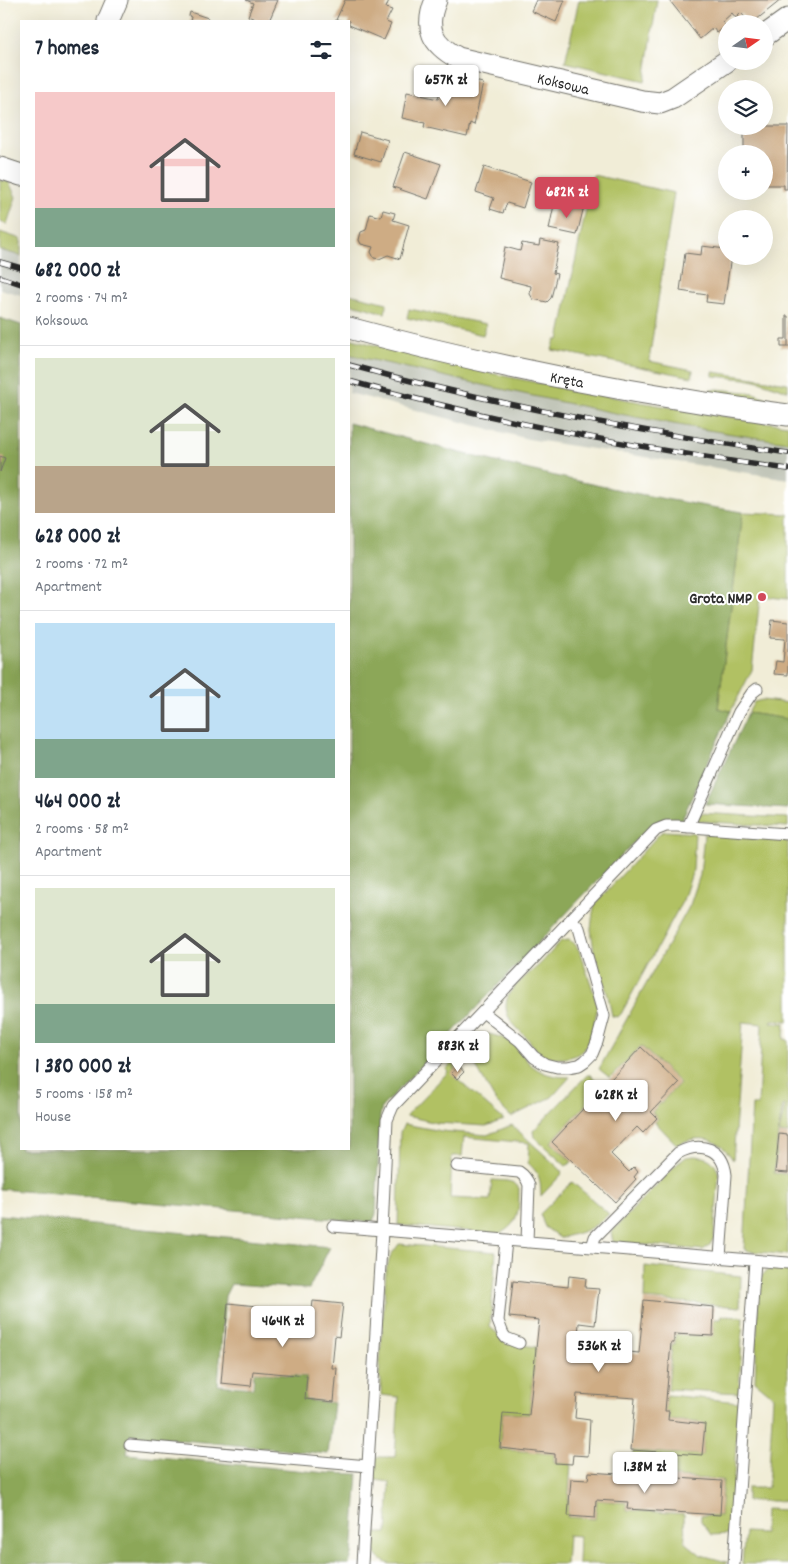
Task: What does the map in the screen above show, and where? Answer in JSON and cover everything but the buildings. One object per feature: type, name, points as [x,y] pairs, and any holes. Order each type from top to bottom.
[{"type":"street","points":[[108,20],[117,0]]},
{"type":"street","name":"Koksowa","points":[[436,0],[431,12],[430,28],[439,45],[458,58],[642,101],[660,103],[673,98],[718,68]]},
{"type":"street","points":[[773,30],[788,19]]},
{"type":"street","points":[[0,168],[20,175]]},
{"type":"street","name":"Kręta","points":[[350,328],[418,347],[551,376],[696,402],[788,415]]},
{"type":"lane","points":[[688,827],[739,712],[757,689]]},
{"type":"lane","points":[[362,1564],[387,1120],[389,1113],[401,1097],[652,833],[666,826],[788,834]]},
{"type":"lane","points":[[482,1012],[544,1064],[557,1067],[578,1065],[592,1054],[598,1042],[604,1016],[579,928],[571,919]]},
{"type":"lane","points":[[592,1247],[595,1237],[678,1153],[686,1149],[701,1148],[716,1153],[725,1166],[720,1257]]},
{"type":"lane","points":[[457,1166],[519,1172],[526,1178],[529,1196],[527,1242]]},
{"type":"lane","points":[[333,1226],[788,1263]]},
{"type":"lane","points":[[506,1241],[498,1321],[506,1338],[519,1343]]},
{"type":"lane","points":[[734,1564],[755,1261]]},
{"type":"lane","points":[[130,1445],[368,1466]]},
{"type":"shaded area","points":[[0,250],[20,256],[20,295],[0,289]]},
{"type":"shaded area","points":[[350,354],[536,397],[663,423],[788,442],[788,479],[528,439],[350,393]]},
{"type":"green space","points":[[579,0],[657,0],[645,81],[565,62]]},
{"type":"green space","points":[[593,175],[674,193],[649,361],[693,370],[692,377],[552,350],[555,340],[559,340]]},
{"type":"green space","points":[[0,180],[9,182],[16,197],[7,224],[0,222]]},
{"type":"green space","points":[[0,232],[20,239],[20,256],[0,250]]},
{"type":"green space","points":[[350,294],[387,303],[385,313],[350,303]]},
{"type":"green space","points":[[409,309],[486,324],[483,335],[407,318]]},
{"type":"green space","points":[[0,318],[20,325],[20,1150],[350,1150],[350,423],[544,474],[643,495],[743,512],[718,708],[731,711],[682,819],[660,820],[638,838],[382,1107],[376,1214],[373,1221],[0,1189]]},
{"type":"green space","points":[[350,338],[441,362],[534,382],[668,407],[788,425],[788,442],[626,415],[350,354]]},
{"type":"green space","points":[[713,372],[788,383],[788,391],[756,380],[713,376]]},
{"type":"green space","points":[[718,389],[753,393],[788,405],[712,398],[710,390]]},
{"type":"green space","points":[[743,512],[788,514],[788,599],[760,596],[752,670],[731,711],[718,709]]},
{"type":"green space","points":[[762,700],[788,703],[788,719],[748,713],[754,702]]},
{"type":"green space","points":[[748,713],[788,719],[788,809],[705,804]]},
{"type":"green space","points":[[700,813],[788,818],[788,827],[697,821]]},
{"type":"green space","points":[[665,831],[695,833],[693,870],[683,900],[621,1014],[618,1017],[612,1016],[608,996],[594,952],[591,929],[595,904],[660,833]]},
{"type":"green space","points":[[704,834],[788,841],[788,1021],[772,1020],[771,1023],[785,1023],[784,1039],[788,1040],[788,1134],[779,1133],[785,1105],[783,1105],[778,1134],[774,1173],[788,1174],[788,1255],[744,1249],[752,1105],[758,1105],[762,1024],[743,1022],[733,1160],[722,1147],[708,1140],[693,1139],[677,1145],[655,1122],[658,1119],[652,1112],[680,1083],[641,1046],[610,1078],[599,1069],[690,905],[700,875]]},
{"type":"green space","points":[[569,940],[579,950],[595,996],[597,1008],[591,1035],[585,1048],[570,1057],[552,1058],[537,1050],[513,1024],[507,1014],[506,1003],[510,992],[517,984],[541,963],[561,941]]},
{"type":"green space","points":[[472,1033],[504,1038],[513,1044],[528,1062],[542,1072],[570,1077],[552,1097],[511,1117],[496,1102],[473,1061],[458,1048]]},
{"type":"green space","points":[[452,1063],[456,1067],[451,1074],[504,1120],[486,1126],[437,1123],[406,1116],[448,1072],[446,1070]]},
{"type":"green space","points":[[587,1075],[591,1075],[602,1087],[551,1142],[572,1162],[566,1166],[534,1137],[533,1131]]},
{"type":"green space","points":[[404,1124],[441,1131],[487,1135],[512,1125],[561,1170],[562,1174],[541,1196],[539,1178],[528,1163],[529,1143],[464,1137],[462,1156],[452,1156],[450,1198],[490,1200],[492,1180],[514,1183],[519,1188],[519,1202],[515,1220],[506,1230],[499,1234],[398,1225],[400,1133]]},
{"type":"green space","points":[[694,1156],[710,1160],[715,1165],[719,1174],[714,1238],[709,1246],[703,1250],[613,1242],[611,1233],[615,1228],[677,1164],[686,1157]]},
{"type":"green space","points":[[572,1182],[609,1214],[586,1230],[560,1238],[545,1227],[540,1214]]},
{"type":"green space","points":[[0,1215],[330,1247],[309,1289],[231,1284],[225,1296],[218,1385],[253,1388],[254,1372],[307,1377],[305,1400],[334,1403],[328,1454],[130,1435],[127,1454],[327,1473],[358,1474],[352,1555],[349,1564],[0,1564]]},
{"type":"green space","points":[[399,1244],[496,1252],[490,1327],[508,1343],[536,1347],[529,1415],[503,1412],[499,1449],[554,1454],[554,1463],[571,1464],[567,1517],[595,1519],[597,1500],[627,1503],[627,1510],[684,1514],[685,1542],[701,1555],[727,1562],[727,1564],[578,1564],[579,1536],[568,1535],[566,1564],[390,1564],[380,1559],[373,1548],[371,1533],[387,1533],[390,1482],[375,1480],[376,1457],[395,1457],[399,1397],[381,1395],[381,1380],[379,1377],[386,1270],[391,1255]]},
{"type":"green space","points":[[645,1266],[741,1276],[740,1307],[644,1299]]},
{"type":"green space","points":[[777,1267],[788,1268],[788,1501],[747,1501],[747,1488],[768,1488],[773,1396],[755,1381],[759,1285],[765,1273]]},
{"type":"green space","points":[[722,1316],[743,1317],[739,1393],[668,1389],[672,1344],[675,1344],[675,1334],[713,1336],[714,1319],[721,1319]]},
{"type":"green space","points":[[667,1395],[739,1402],[730,1534],[711,1535],[701,1521],[701,1515],[720,1516],[723,1480],[631,1474],[633,1451],[702,1455],[705,1423],[669,1420],[669,1411],[665,1411]]},
{"type":"green space","points":[[765,1509],[788,1510],[788,1564],[742,1564],[745,1532],[764,1533]]},
{"type":"railway","points":[[0,262],[20,268]]},
{"type":"railway","points":[[0,277],[20,284]]},
{"type":"railway","points":[[350,365],[567,416],[677,436],[788,453]]},
{"type":"railway","points":[[350,381],[512,421],[622,443],[788,469]]},
{"type":"place","name":"Grota NMP","points":[[762,597]]}]
